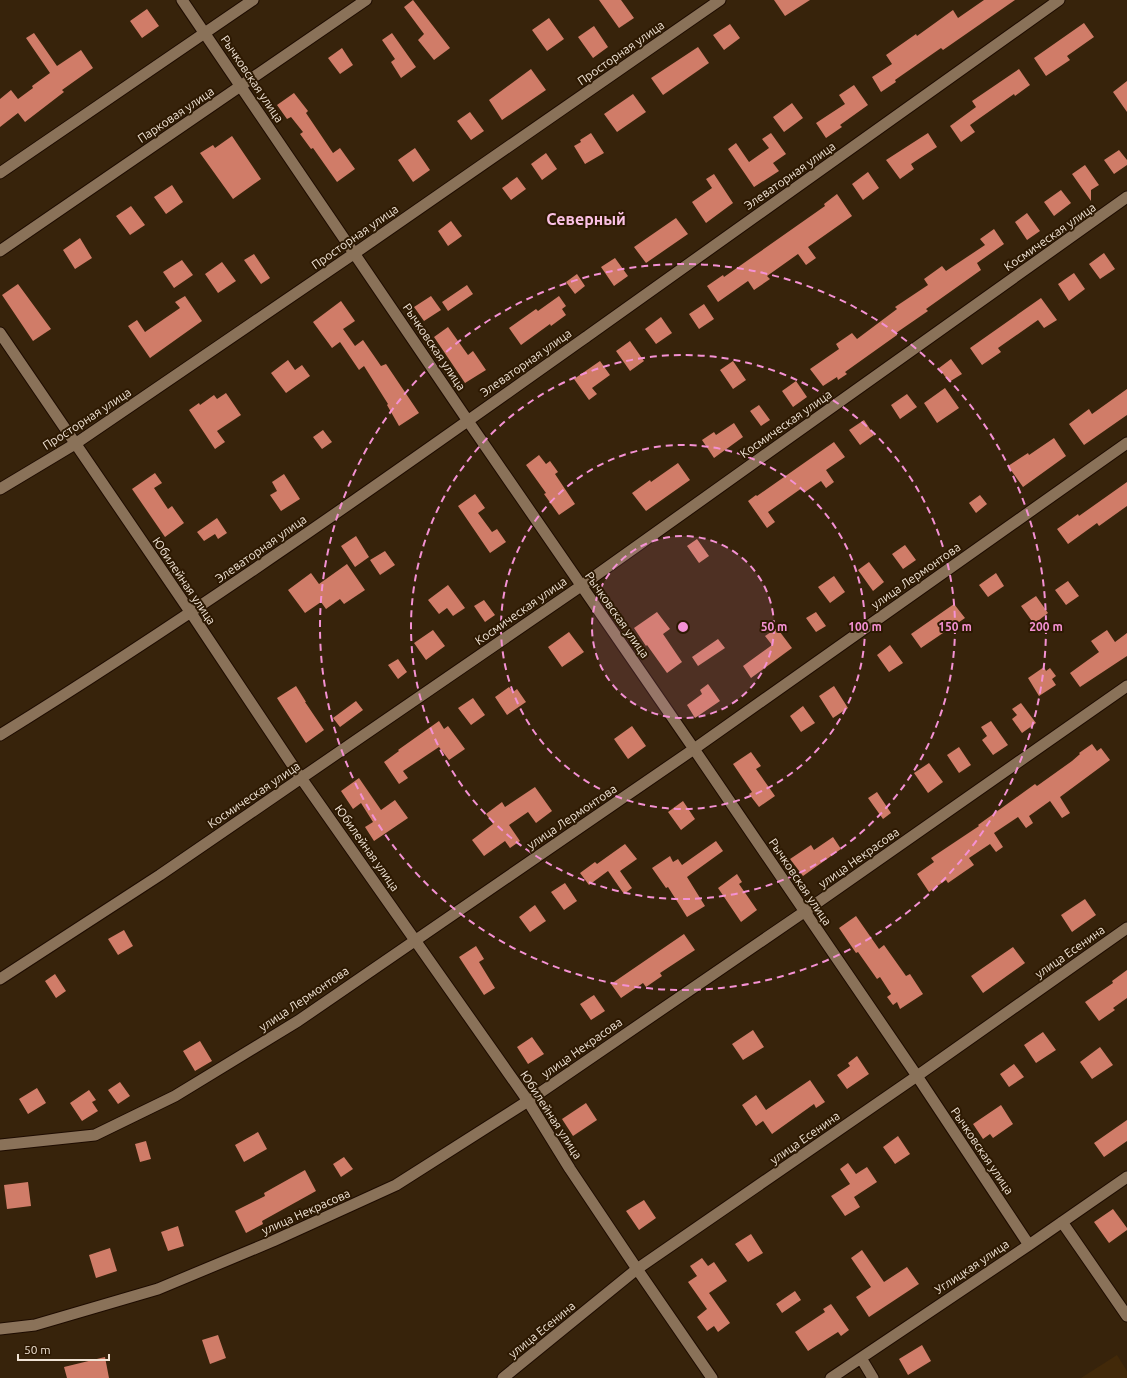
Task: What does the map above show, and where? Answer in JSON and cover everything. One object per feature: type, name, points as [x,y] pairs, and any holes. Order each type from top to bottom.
[{"type":"street","name":"Рычковская улица","points":[[182,0],[468,421],[694,748],[1029,1245]]},
{"type":"street","points":[[0,173],[253,0]]},
{"type":"street","name":"Парковая улица","points":[[0,251],[366,0]]},
{"type":"street","name":"Просторная улица","points":[[0,489],[75,444],[720,0]]},
{"type":"street","name":"Элеваторная улица","points":[[0,736],[191,613],[468,421],[1059,0]]},
{"type":"street","name":"Космическая улица","points":[[0,979],[160,875],[581,586],[1127,198]]},
{"type":"street","name":"Юбилейная улица","points":[[0,333],[191,613],[301,778],[528,1102],[570,1169],[637,1270],[712,1378]]},
{"type":"street","name":"улица Лермонтова","points":[[0,1145],[95,1135],[175,1096],[298,1021],[694,748],[1127,442]]},
{"type":"street","name":"улица Некрасова","points":[[0,1329],[35,1325],[158,1289],[273,1241],[396,1185],[528,1102],[804,912],[1127,686]]},
{"type":"street","name":"улица Есенина","points":[[503,1378],[637,1270],[1127,928]]},
{"type":"street","name":"Углицкая улица","points":[[831,1378],[1029,1245],[1127,1177]]},
{"type":"street","points":[[1062,1222],[1127,1316]]},
{"type":"street","points":[[861,1358],[873,1378]]},
{"type":"shaded area","points":[[1117,1355],[1127,1371],[1127,1378],[1081,1378]]},
{"type":"building","points":[[413,0],[450,48],[434,60],[418,40],[424,34],[404,7]]},
{"type":"building","points":[[599,0],[621,0],[634,18],[619,28]]},
{"type":"building","points":[[774,0],[810,0],[785,16]]},
{"type":"building","points":[[984,0],[1015,0],[943,50],[941,48],[895,80],[896,82],[881,92],[872,77],[892,64],[886,55],[916,34],[917,36],[953,10],[958,18]]},
{"type":"building","points":[[147,9],[159,26],[142,38],[130,21]]},
{"type":"building","points":[[549,18],[564,39],[547,51],[532,30]]},
{"type":"building","points":[[1084,23],[1094,37],[1067,56],[1070,60],[1046,76],[1034,58]]},
{"type":"building","points":[[730,24],[740,38],[724,50],[713,35]]},
{"type":"building","points":[[594,26],[608,47],[593,58],[578,37]]},
{"type":"building","points":[[34,33],[57,66],[81,50],[93,68],[62,90],[64,92],[25,122],[18,113],[0,127],[0,99],[11,90],[18,99],[33,88],[32,86],[50,73],[26,38]]},
{"type":"building","points":[[392,33],[416,67],[401,78],[391,62],[395,59],[382,40]]},
{"type":"building","points":[[698,47],[709,63],[663,95],[651,78]]},
{"type":"building","points":[[342,48],[353,65],[340,74],[328,58]]},
{"type":"building","points":[[531,69],[546,90],[502,120],[489,100]]},
{"type":"building","points":[[1019,69],[1030,85],[1015,96],[1014,94],[970,125],[975,132],[961,142],[950,126],[976,107],[972,101]]},
{"type":"building","points":[[1127,81],[1127,112],[1113,92]]},
{"type":"building","points":[[854,85],[868,105],[840,125],[842,127],[826,138],[816,123],[845,104],[839,95]]},
{"type":"building","points":[[294,93],[308,111],[306,113],[333,153],[340,148],[355,169],[337,182],[313,148],[311,149],[300,134],[303,132],[291,117],[287,119],[277,105]]},
{"type":"building","points":[[633,94],[646,112],[617,132],[604,114]]},
{"type":"building","points":[[792,103],[803,118],[784,132],[773,117]]},
{"type":"building","points":[[470,112],[484,131],[471,140],[457,121]]},
{"type":"building","points":[[591,133],[604,153],[585,164],[574,146]]},
{"type":"building","points":[[771,133],[786,154],[773,163],[779,171],[754,187],[728,149],[736,143],[749,162],[769,148],[762,139]]},
{"type":"building","points":[[928,133],[937,147],[911,164],[914,169],[900,179],[886,160]]},
{"type":"building","points":[[232,136],[261,179],[233,199],[200,153],[213,145],[215,148]]},
{"type":"building","points":[[415,148],[430,170],[413,182],[398,160]]},
{"type":"building","points":[[1119,150],[1127,160],[1127,165],[1114,174],[1104,160]]},
{"type":"building","points":[[546,153],[557,169],[542,180],[531,164]]},
{"type":"building","points":[[1085,165],[1099,185],[1091,190],[1091,201],[1072,174]]},
{"type":"building","points":[[868,172],[879,188],[863,200],[852,184]]},
{"type":"building","points":[[714,174],[733,203],[706,223],[692,202],[712,188],[706,179]]},
{"type":"building","points":[[517,177],[526,189],[511,200],[502,188]]},
{"type":"building","points":[[172,185],[183,202],[166,214],[154,197]]},
{"type":"building","points":[[1061,190],[1071,203],[1054,216],[1044,202]]},
{"type":"building","points":[[837,194],[852,216],[808,247],[816,258],[806,265],[798,254],[767,276],[770,279],[754,290],[748,281],[718,302],[707,286],[723,275],[724,277],[825,206],[824,204]]},
{"type":"building","points":[[131,206],[145,225],[130,235],[116,216]]},
{"type":"building","points":[[1027,213],[1040,231],[1027,240],[1015,222]]},
{"type":"building","points":[[676,218],[688,234],[646,263],[634,247]]},
{"type":"building","points":[[451,221],[462,236],[448,246],[438,231]]},
{"type":"building","points":[[994,229],[1004,244],[977,263],[981,270],[926,309],[928,311],[896,333],[897,335],[845,372],[847,374],[838,380],[837,377],[823,386],[810,369],[839,349],[836,344],[852,333],[857,339],[897,309],[895,307],[928,285],[924,279],[942,266],[946,271],[985,245],[980,239]]},
{"type":"building","points":[[80,238],[92,258],[75,269],[63,250]]},
{"type":"building","points":[[1104,253],[1115,269],[1100,279],[1089,264]]},
{"type":"building","points":[[254,254],[270,278],[261,284],[244,260]]},
{"type":"building","points":[[615,258],[628,276],[614,286],[601,267]]},
{"type":"building","points":[[182,260],[193,275],[174,288],[163,272]]},
{"type":"building","points":[[222,262],[236,281],[218,293],[205,274]]},
{"type":"building","points":[[1074,273],[1085,289],[1069,301],[1058,284]]},
{"type":"building","points":[[577,274],[585,286],[575,294],[566,282]]},
{"type":"building","points":[[18,284],[51,329],[33,341],[2,295]]},
{"type":"building","points":[[467,285],[473,294],[448,311],[442,302]]},
{"type":"building","points":[[185,296],[202,321],[150,358],[128,326],[137,320],[145,332],[180,308],[175,302]]},
{"type":"building","points":[[431,296],[441,310],[424,321],[414,307]]},
{"type":"building","points":[[559,296],[566,306],[562,309],[566,315],[551,326],[550,324],[521,345],[509,328],[536,309],[538,311]]},
{"type":"building","points":[[1041,298],[1057,320],[1044,328],[1038,320],[998,348],[1001,352],[982,365],[970,348]]},
{"type":"building","points":[[341,301],[355,321],[343,329],[355,346],[363,340],[381,366],[386,364],[419,413],[399,426],[387,405],[388,404],[364,366],[359,370],[340,342],[332,348],[313,322]]},
{"type":"building","points":[[704,304],[714,319],[699,329],[689,314]]},
{"type":"building","points":[[661,317],[672,333],[656,344],[645,329]]},
{"type":"building","points":[[448,327],[468,355],[473,351],[486,370],[465,383],[434,337]]},
{"type":"building","points":[[630,341],[644,361],[630,371],[616,351]]},
{"type":"building","points":[[951,359],[962,374],[949,382],[939,368]]},
{"type":"building","points":[[288,360],[295,370],[302,365],[310,376],[286,393],[271,373]]},
{"type":"building","points":[[600,361],[610,375],[592,388],[597,394],[589,400],[574,379]]},
{"type":"building","points":[[733,361],[746,380],[733,389],[720,370]]},
{"type":"building","points":[[796,381],[807,397],[793,407],[782,391]]},
{"type":"building","points":[[945,388],[959,408],[937,423],[924,403]]},
{"type":"building","points":[[1127,389],[1127,415],[1084,445],[1069,424],[1089,409],[1092,414]]},
{"type":"building","points":[[226,393],[241,415],[217,431],[225,442],[215,449],[189,410],[199,403],[200,405],[214,395],[217,399]]},
{"type":"building","points":[[907,394],[917,407],[900,419],[891,405]]},
{"type":"building","points":[[759,405],[770,420],[761,426],[750,411]]},
{"type":"building","points":[[864,420],[874,435],[860,445],[849,430]]},
{"type":"building","points":[[734,423],[743,437],[714,458],[702,440],[714,432],[716,435]]},
{"type":"building","points":[[323,430],[332,442],[322,449],[313,437]]},
{"type":"building","points":[[1054,438],[1066,456],[1023,487],[1008,466],[1028,453],[1029,455]]},
{"type":"building","points":[[834,442],[845,457],[826,470],[834,482],[826,488],[821,481],[805,492],[802,488],[768,512],[775,522],[767,528],[748,501]]},
{"type":"building","points":[[539,455],[546,464],[550,461],[558,472],[555,474],[575,504],[559,515],[544,494],[546,493],[526,465]]},
{"type":"building","points":[[678,463],[690,480],[646,511],[632,493]]},
{"type":"building","points":[[155,473],[162,483],[154,488],[168,509],[172,506],[184,523],[165,537],[132,489]]},
{"type":"building","points":[[284,474],[300,499],[281,511],[270,495],[277,491],[272,482]]},
{"type":"building","points":[[1127,482],[1127,506],[1099,526],[1097,523],[1068,544],[1057,529],[1078,514],[1079,516]]},
{"type":"building","points":[[475,494],[485,508],[478,513],[492,532],[497,529],[506,542],[490,553],[458,506]]},
{"type":"building","points":[[980,495],[987,504],[976,513],[969,503]]},
{"type":"building","points":[[217,518],[227,533],[218,539],[215,534],[204,541],[197,532]]},
{"type":"building","points":[[356,536],[369,557],[355,567],[341,546]]},
{"type":"building","points":[[697,539],[709,556],[699,563],[687,546]]},
{"type":"building","points":[[905,545],[916,560],[903,569],[892,554]]},
{"type":"building","points":[[385,551],[395,565],[380,575],[370,560]]},
{"type":"building","points":[[869,562],[884,582],[873,591],[858,570]]},
{"type":"building","points":[[347,564],[365,590],[344,604],[340,599],[326,609],[321,602],[305,613],[288,590],[311,573],[319,584]]},
{"type":"building","points":[[996,573],[1004,586],[988,597],[979,585]]},
{"type":"building","points":[[834,576],[845,592],[830,603],[818,587]]},
{"type":"building","points":[[1068,581],[1079,596],[1066,605],[1055,590]]},
{"type":"building","points":[[448,585],[465,608],[453,616],[447,608],[439,614],[428,600]]},
{"type":"building","points":[[1036,596],[1048,613],[1034,624],[1021,606]]},
{"type":"building","points":[[484,600],[495,615],[485,622],[474,606]]},
{"type":"building","points":[[954,604],[965,618],[921,648],[911,634]]},
{"type":"building","points":[[657,612],[670,629],[663,634],[682,662],[667,673],[634,628]]},
{"type":"building","points":[[816,612],[826,626],[816,632],[806,618]]},
{"type":"building","points":[[777,628],[792,648],[751,678],[743,666],[772,645],[765,636]]},
{"type":"building","points":[[433,630],[445,646],[426,660],[414,643]]},
{"type":"building","points":[[1107,630],[1115,642],[1127,633],[1127,656],[1080,687],[1070,673],[1099,652],[1091,641]]},
{"type":"building","points":[[569,632],[584,652],[562,667],[548,647]]},
{"type":"building","points":[[718,639],[725,648],[698,666],[692,657]]},
{"type":"building","points":[[890,645],[903,663],[889,672],[877,655]]},
{"type":"building","points":[[398,659],[407,672],[398,679],[388,665]]},
{"type":"building","points":[[1044,667],[1046,671],[1050,668],[1056,676],[1052,679],[1056,685],[1039,696],[1028,678]]},
{"type":"building","points":[[708,684],[720,701],[695,718],[687,705],[702,694],[700,690]]},
{"type":"building","points":[[296,686],[324,730],[306,743],[277,698]]},
{"type":"building","points":[[834,686],[848,708],[833,718],[819,696]]},
{"type":"building","points":[[509,687],[513,692],[517,689],[526,702],[507,715],[495,697]]},
{"type":"building","points":[[473,698],[485,715],[471,725],[458,708]]},
{"type":"building","points":[[356,701],[363,710],[340,727],[333,718]]},
{"type":"building","points":[[1021,703],[1036,723],[1022,733],[1012,719],[1017,715],[1012,709]]},
{"type":"building","points":[[803,706],[815,723],[801,732],[790,716]]},
{"type":"building","points":[[439,721],[444,729],[448,726],[465,749],[449,760],[439,747],[403,771],[408,778],[399,784],[384,762],[399,751],[398,750]]},
{"type":"building","points":[[991,721],[1008,745],[993,755],[982,740],[987,736],[981,727]]},
{"type":"building","points":[[632,726],[646,746],[628,759],[614,739]]},
{"type":"building","points":[[1092,744],[1097,751],[1101,748],[1110,760],[1060,797],[1070,813],[1062,818],[1050,801],[1029,816],[1033,823],[1026,828],[1018,817],[994,833],[1003,847],[996,852],[990,844],[969,858],[974,865],[948,883],[946,880],[929,892],[917,874],[934,862],[931,858],[979,826],[978,825],[1035,784],[1037,786],[1072,761],[1080,754],[1079,753]]},
{"type":"building","points":[[959,747],[971,765],[959,773],[947,755]]},
{"type":"building","points":[[751,752],[761,766],[756,769],[775,796],[759,807],[749,794],[752,792],[733,764]]},
{"type":"building","points":[[929,763],[943,782],[928,793],[914,773]]},
{"type":"building","points":[[359,778],[381,810],[395,800],[408,818],[374,841],[365,827],[373,822],[361,803],[353,809],[341,791]]},
{"type":"building","points":[[535,787],[552,811],[536,823],[528,812],[509,825],[520,841],[510,848],[505,841],[484,856],[472,840],[493,824],[486,814],[502,802],[505,807]]},
{"type":"building","points":[[877,792],[891,813],[883,819],[868,798]]},
{"type":"building","points":[[683,801],[695,819],[681,830],[668,812]]},
{"type":"building","points":[[833,837],[841,849],[803,876],[790,859],[811,845],[814,850]]},
{"type":"building","points":[[716,841],[723,851],[687,877],[705,906],[687,917],[668,887],[666,888],[652,868],[670,856],[673,862],[678,859],[682,865]]},
{"type":"building","points":[[625,844],[637,859],[620,871],[632,888],[624,894],[608,871],[589,885],[580,873],[595,862],[597,864]]},
{"type":"building","points":[[737,874],[742,882],[739,884],[757,910],[741,922],[718,888]]},
{"type":"building","points":[[565,883],[577,901],[564,910],[551,892]]},
{"type":"building","points":[[1085,899],[1096,915],[1072,932],[1061,915]]},
{"type":"building","points":[[535,905],[546,921],[530,932],[519,917]]},
{"type":"building","points":[[856,916],[879,949],[884,945],[906,976],[910,974],[923,994],[900,1009],[897,1002],[893,1005],[887,997],[891,994],[880,977],[877,979],[858,952],[856,953],[839,928]]},
{"type":"building","points":[[124,930],[133,946],[118,955],[108,939]]},
{"type":"building","points":[[684,934],[695,950],[660,973],[662,976],[646,987],[643,983],[621,998],[611,984]]},
{"type":"building","points":[[476,946],[484,959],[479,962],[495,988],[484,995],[459,957]]},
{"type":"building","points":[[1013,947],[1025,963],[983,993],[971,976]]},
{"type":"building","points":[[1127,970],[1127,998],[1113,1008],[1115,1010],[1099,1021],[1085,1002],[1113,983],[1112,981]]},
{"type":"building","points":[[55,974],[66,991],[56,998],[45,981]]},
{"type":"building","points":[[594,995],[605,1011],[591,1020],[580,1004]]},
{"type":"building","points":[[753,1030],[764,1047],[743,1060],[732,1044]]},
{"type":"building","points":[[1043,1032],[1056,1050],[1036,1063],[1024,1045]]},
{"type":"building","points":[[532,1037],[544,1054],[528,1064],[517,1047]]},
{"type":"building","points":[[200,1041],[212,1061],[195,1071],[183,1051]]},
{"type":"building","points":[[1100,1047],[1113,1065],[1092,1079],[1080,1062]]},
{"type":"building","points":[[857,1056],[869,1074],[847,1089],[837,1075],[850,1066],[848,1063]]},
{"type":"building","points":[[1014,1064],[1024,1077],[1009,1087],[1000,1074]]},
{"type":"building","points":[[810,1080],[825,1102],[816,1108],[814,1104],[772,1134],[763,1121],[756,1126],[742,1105],[756,1095],[766,1110]]},
{"type":"building","points":[[120,1082],[130,1096],[118,1104],[108,1090]]},
{"type":"building","points":[[37,1088],[46,1103],[28,1114],[19,1099]]},
{"type":"building","points":[[89,1090],[96,1100],[92,1102],[98,1111],[82,1121],[70,1103]]},
{"type":"building","points":[[586,1103],[597,1120],[573,1136],[562,1119]]},
{"type":"building","points":[[1001,1105],[1013,1124],[993,1138],[990,1134],[983,1139],[973,1124]]},
{"type":"building","points":[[1127,1120],[1127,1141],[1104,1157],[1094,1143]]},
{"type":"building","points":[[258,1132],[267,1149],[244,1162],[235,1145]]},
{"type":"building","points":[[898,1136],[910,1154],[895,1164],[883,1147]]},
{"type":"building","points":[[146,1141],[151,1159],[140,1162],[135,1144]]},
{"type":"building","points":[[344,1157],[353,1169],[341,1177],[333,1164]]},
{"type":"building","points":[[848,1163],[856,1174],[867,1167],[877,1182],[854,1197],[860,1207],[845,1216],[831,1196],[850,1184],[840,1169]]},
{"type":"building","points":[[305,1170],[316,1191],[262,1221],[263,1224],[246,1233],[235,1211],[265,1196],[264,1193]]},
{"type":"building","points":[[28,1182],[31,1206],[7,1209],[4,1185]]},
{"type":"building","points":[[644,1200],[656,1218],[639,1230],[626,1211]]},
{"type":"building","points":[[1113,1209],[1127,1230],[1109,1243],[1094,1222]]},
{"type":"building","points":[[178,1226],[184,1246],[168,1251],[161,1232]]},
{"type":"building","points":[[751,1234],[763,1253],[748,1262],[735,1244]]},
{"type":"building","points":[[110,1248],[117,1271],[96,1278],[89,1255]]},
{"type":"building","points":[[862,1250],[884,1282],[907,1267],[919,1284],[869,1317],[856,1297],[871,1287],[851,1258]]},
{"type":"building","points":[[702,1258],[708,1266],[714,1262],[727,1281],[709,1293],[730,1323],[718,1332],[714,1326],[707,1331],[697,1317],[707,1309],[688,1282],[697,1276],[690,1266]]},
{"type":"building","points":[[795,1291],[801,1300],[782,1313],[776,1304]]},
{"type":"building","points":[[831,1304],[849,1330],[841,1336],[838,1332],[808,1351],[795,1332],[825,1312],[823,1309]]},
{"type":"building","points":[[218,1335],[226,1358],[210,1364],[202,1340]]},
{"type":"building","points":[[922,1345],[931,1361],[908,1375],[899,1359]]},
{"type":"building","points":[[105,1357],[109,1378],[67,1378],[64,1367]]},
{"type":"district","name":"Северный","points":[[586,219]]}]
